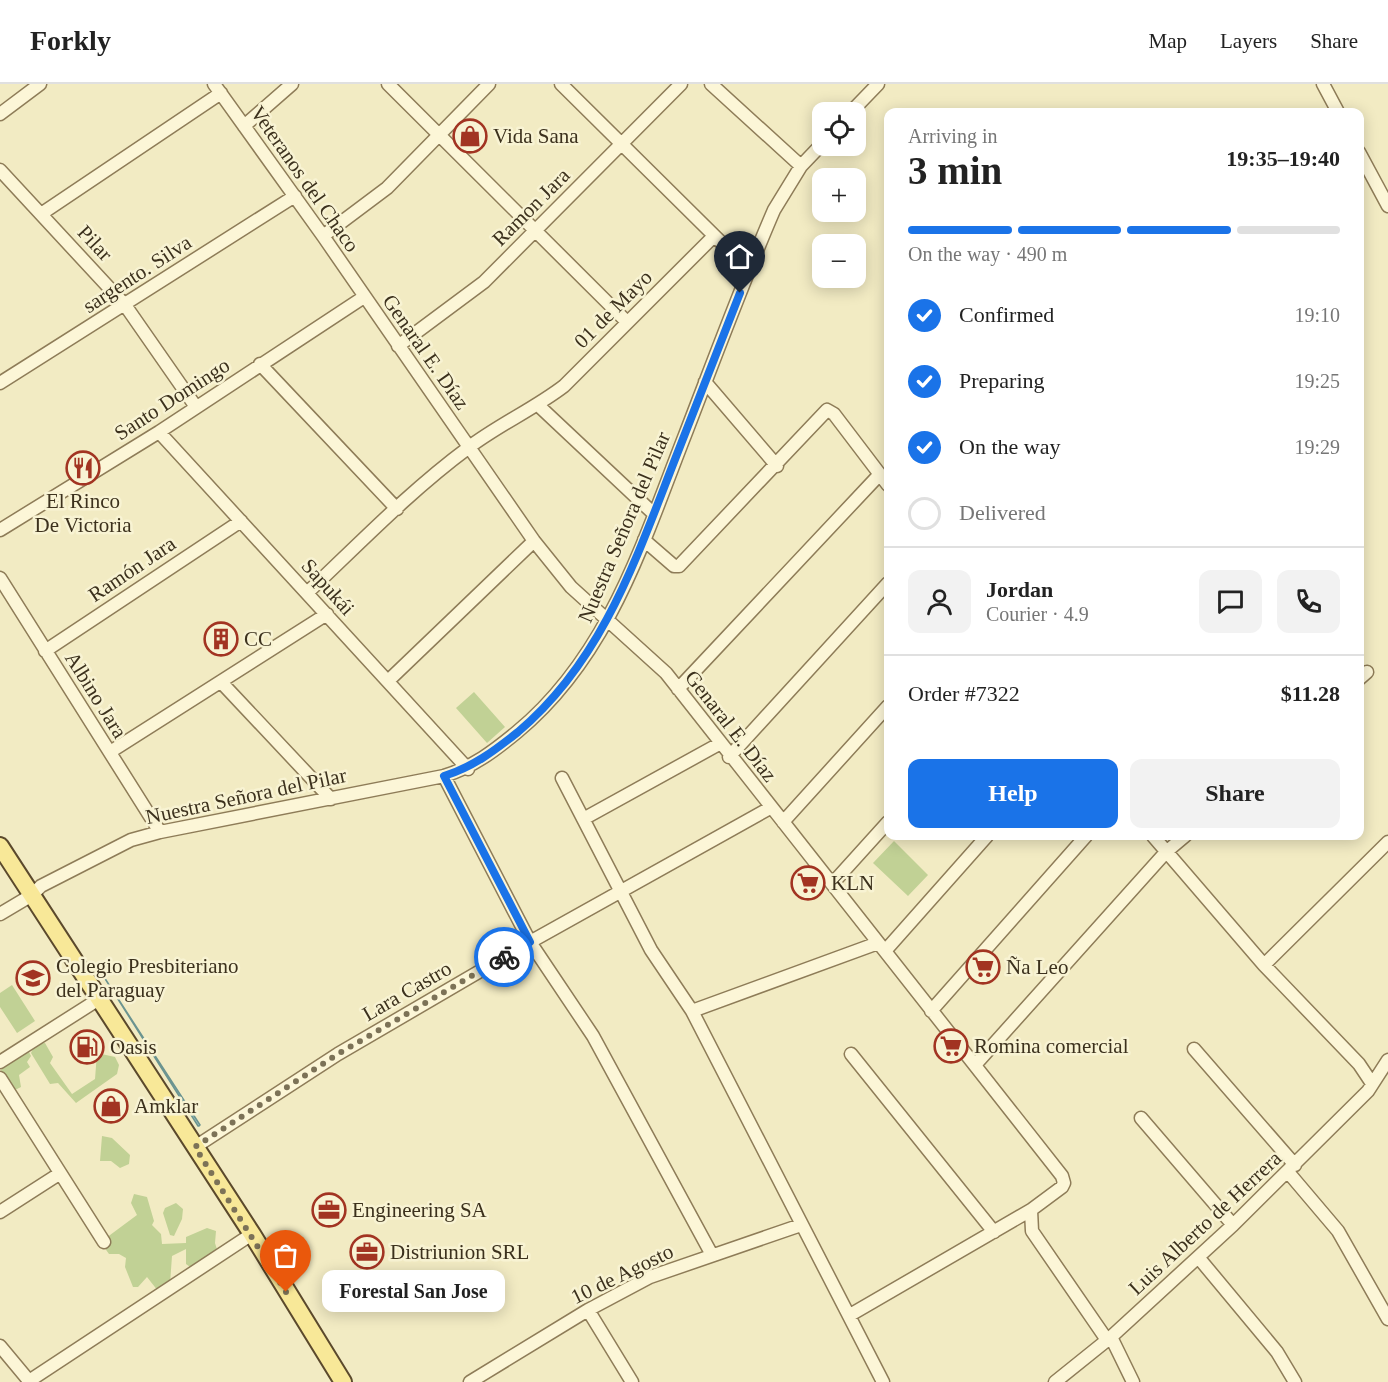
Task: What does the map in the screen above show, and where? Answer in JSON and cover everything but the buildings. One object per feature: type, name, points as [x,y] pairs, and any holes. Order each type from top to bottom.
[{"type":"main road","points":[[0,846],[252,1234],[343,1382]]},
{"type":"street","points":[[0,114],[40,84]]},
{"type":"street","points":[[244,126],[292,84]]},
{"type":"street","points":[[388,84],[627,322]]},
{"type":"street","points":[[323,236],[387,188],[489,84]]},
{"type":"street","points":[[561,84],[619,145],[749,270]]},
{"type":"street","name":"Ramon Jara","points":[[398,346],[484,282],[681,84]]},
{"type":"street","points":[[711,84],[801,166]]},
{"type":"street","points":[[861,102],[878,84]]},
{"type":"street","points":[[1323,84],[1336,108]]},
{"type":"street","points":[[41,214],[217,89]]},
{"type":"street","name":"Veteranos del Chaco","points":[[217,89],[295,196],[364,297]]},
{"type":"street","name":"Nuestra Señora del Pilar","points":[[0,914],[32,895],[41,886],[131,840],[160,832],[444,776],[468,769],[499,747],[546,707],[578,669],[608,622],[644,540],[774,210],[801,166],[812,154]]},
{"type":"street","points":[[1364,161],[1388,206]]},
{"type":"street","name":"Pilar","points":[[0,170],[125,305],[196,407]]},
{"type":"street","name":"sargento. Silva","points":[[0,383],[295,196]]},
{"type":"street","name":"01 de Mayo","points":[[468,447],[539,406],[564,386],[713,237]]},
{"type":"street","name":"Genaral E. Díaz","points":[[364,297],[534,541],[571,588],[608,622],[645,651],[678,689],[729,757],[783,822],[1062,1176],[1064,1183],[1031,1210]]},
{"type":"street","name":"Santo Domingo","points":[[0,530],[159,432],[364,297]]},
{"type":"street","points":[[260,364],[397,509]]},
{"type":"street","points":[[705,382],[777,466]]},
{"type":"street","points":[[539,406],[654,514]]},
{"type":"street","points":[[644,540],[674,566],[679,566],[777,466],[817,417],[827,410],[834,414],[884,480]]},
{"type":"street","name":"Sapukái","points":[[159,432],[468,769]]},
{"type":"street","points":[[307,593],[468,447]]},
{"type":"street","points":[[678,689],[880,474]]},
{"type":"street","name":"Ramón Jara","points":[[45,651],[241,521]]},
{"type":"street","points":[[388,681],[534,541]]},
{"type":"street","name":"Albino Jara","points":[[0,578],[160,832]]},
{"type":"street","points":[[729,757],[884,587]]},
{"type":"street","points":[[110,752],[327,614]]},
{"type":"street","points":[[221,682],[331,799]]},
{"type":"street","points":[[783,822],[884,710]]},
{"type":"street","points":[[585,818],[719,744]]},
{"type":"street","points":[[444,776],[530,942],[593,1036],[712,1255]]},
{"type":"street","points":[[562,778],[585,818],[651,950],[692,1011],[883,1382]]},
{"type":"street","name":"Lara Castro","points":[[195,1147],[338,1054],[530,942],[622,893],[770,808]]},
{"type":"street","points":[[832,884],[884,826]]},
{"type":"street","points":[[692,1011],[882,947],[983,840]]},
{"type":"street","points":[[931,1011],[1082,840]]},
{"type":"street","points":[[1156,840],[1264,965],[1359,1064],[1371,1082]]},
{"type":"street","points":[[975,1065],[1166,852],[1180,840]]},
{"type":"street","points":[[1264,965],[1388,842]]},
{"type":"street","points":[[0,1062],[99,999]]},
{"type":"street","points":[[1194,1050],[1291,1168],[1338,1231],[1385,1304],[1388,1319]]},
{"type":"street","points":[[851,1053],[994,1233]]},
{"type":"street","name":"Luis Alberto de Herrera","points":[[1055,1382],[1109,1339],[1233,1225],[1368,1091],[1371,1082],[1388,1060]]},
{"type":"street","points":[[0,1078],[104,1242]]},
{"type":"street","points":[[1141,1118],[1233,1225]]},
{"type":"street","points":[[0,1212],[59,1174]]},
{"type":"street","points":[[850,1315],[1031,1210],[1032,1231],[1109,1339],[1133,1382]]},
{"type":"street","name":"10 de Agosto","points":[[470,1382],[588,1310],[650,1277],[801,1225]]},
{"type":"street","points":[[0,1346],[29,1381],[252,1234]]},
{"type":"street","points":[[1198,1257],[1277,1352],[1295,1382]]},
{"type":"street","points":[[588,1310],[632,1382]]},
{"type":"green space","points":[[474,692],[505,727],[487,743],[456,708]]},
{"type":"green space","points":[[894,841],[928,875],[908,896],[873,863]]},
{"type":"green space","points":[[12,985],[35,1021],[17,1033],[0,1007],[0,993]]},
{"type":"green space","points":[[45,1043],[53,1057],[50,1063],[72,1094],[95,1079],[97,1053],[115,1057],[119,1065],[117,1074],[76,1103],[58,1083],[50,1084],[31,1053],[35,1044]]},
{"type":"green space","points":[[29,1052],[31,1056],[27,1062],[30,1067],[19,1075],[21,1087],[11,1092],[1,1070],[13,1056]]},
{"type":"green space","points":[[102,1136],[112,1138],[130,1155],[129,1164],[120,1168],[111,1161],[100,1161]]},
{"type":"green space","points":[[134,1194],[147,1197],[154,1221],[152,1225],[161,1234],[162,1244],[186,1243],[186,1237],[207,1228],[216,1231],[215,1243],[219,1256],[193,1269],[186,1264],[186,1249],[172,1256],[170,1284],[158,1291],[147,1277],[138,1287],[133,1287],[125,1267],[126,1258],[119,1254],[109,1254],[104,1247],[106,1238],[137,1215],[131,1203]]},
{"type":"green space","points":[[176,1203],[183,1209],[182,1219],[174,1236],[170,1235],[163,1213],[165,1208]]},
{"type":"water","points":[[104,977],[200,1125],[199,1126],[198,1126]]},
{"type":"way so far","points":[[286,1292],[252,1234],[195,1147],[338,1054],[504,957]]},
{"type":"place","name":"Vida Sana","points":[[470,136]]},
{"type":"place","name":"El Rinco De Victoria","points":[[83,468]]},
{"type":"place","name":"CC","points":[[221,639]]},
{"type":"place","name":"KLN","points":[[808,883]]},
{"type":"place","name":"Ña Leo","points":[[983,967]]},
{"type":"place","name":"Colegio Presbiteriano del Paraguay","points":[[33,978]]},
{"type":"place","name":"Romina comercial","points":[[951,1046]]},
{"type":"place","name":"Oasis","points":[[87,1047]]},
{"type":"place","name":"Amklar","points":[[111,1106]]},
{"type":"place","name":"Engineering SA","points":[[329,1210]]},
{"type":"place","name":"Distriunion SRL","points":[[367,1252]]},
{"type":"place","name":"Forestal San Jose","points":[[286,1292]]},
{"type":"route","points":[[504,957],[530,942],[444,776],[468,769],[484,759],[546,707],[568,683],[608,622],[644,540],[740,293]]}]
